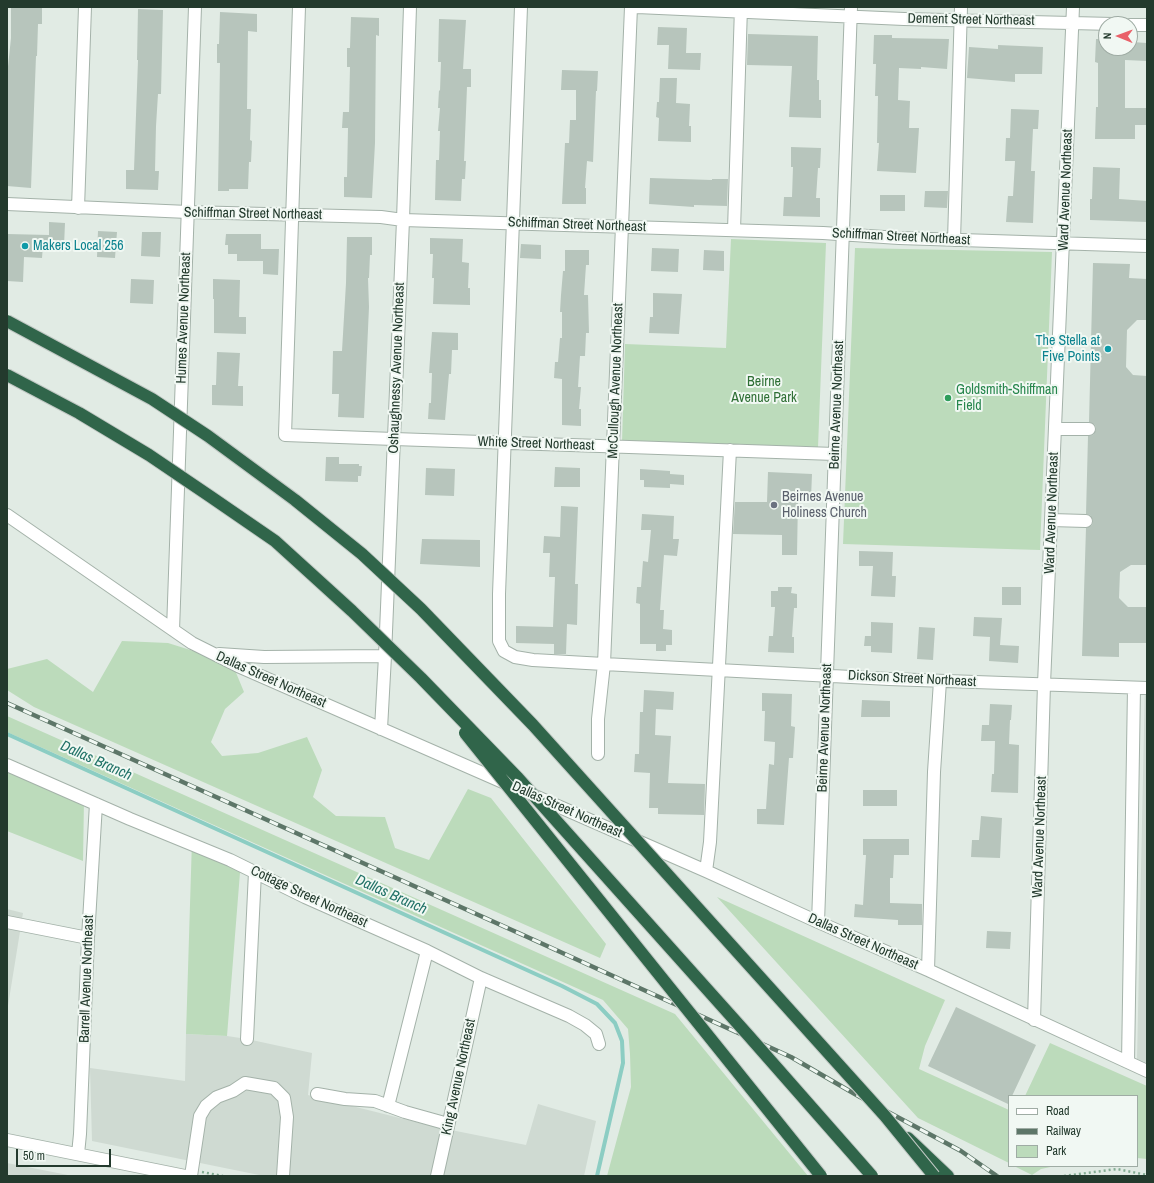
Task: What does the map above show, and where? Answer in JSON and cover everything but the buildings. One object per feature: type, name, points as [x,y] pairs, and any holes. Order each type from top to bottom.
[{"type":"highway","points":[[7,321],[152,399],[201,432],[295,500],[362,554],[421,609],[533,725],[885,1116],[934,1176]]},
{"type":"highway","points":[[7,375],[79,413],[149,455],[275,541],[352,611],[421,678],[518,778],[748,1034],[872,1176]]},
{"type":"highway","points":[[421,678],[821,1176]]},
{"type":"highway","points":[[885,1116],[948,1176]]},
{"type":"street","points":[[78,208],[85,7]]},
{"type":"street","name":"Humes Avenue Northeast","points":[[173,630],[195,7]]},
{"type":"street","points":[[292,215],[299,7]]},
{"type":"street","name":"Oshaughnessy Avenue Northeast","points":[[381,729],[403,220],[410,7]]},
{"type":"street","name":"Dickson Street Northeast","points":[[522,7],[512,223],[499,594],[499,641],[504,651],[515,657],[533,660],[940,681],[1147,688]]},
{"type":"street","name":"McCullough Avenue Northeast","points":[[598,754],[598,719],[604,664],[631,7]]},
{"type":"street","name":"Dement Street Northeast","points":[[637,7],[851,12],[961,21],[1098,23]]},
{"type":"street","points":[[954,240],[961,7]]},
{"type":"street","name":"Ward Avenue Northeast","points":[[1034,1020],[1044,684],[1073,7]]},
{"type":"street","points":[[734,230],[741,9]]},
{"type":"street","name":"Beirne Avenue Northeast","points":[[818,922],[851,12]]},
{"type":"street","name":"Schiffman Street Northeast","points":[[7,204],[188,212],[381,217],[403,220],[622,226],[843,234],[954,240],[1147,246]]},
{"type":"street","name":"White Street Northeast","points":[[292,215],[285,434],[835,454]]},
{"type":"street","points":[[1055,429],[1088,429]]},
{"type":"street","points":[[706,871],[710,842],[730,450]]},
{"type":"street","name":"Dallas Street Northeast","points":[[7,515],[192,643],[238,666],[706,871],[928,970],[1147,1071]]},
{"type":"street","points":[[1051,520],[1086,521]]},
{"type":"street","points":[[214,654],[264,657],[385,656]]},
{"type":"street","points":[[928,970],[934,772],[940,681]]},
{"type":"street","points":[[1128,1062],[1134,688]]},
{"type":"street","name":"Cottage Street Northeast","points":[[7,765],[255,872],[305,897],[427,951],[481,978],[569,1016],[585,1025],[596,1034],[599,1044]]},
{"type":"street","name":"Barrell Avenue Northeast","points":[[78,1154],[81,1126],[88,938],[96,804]]},
{"type":"street","points":[[247,1039],[255,872]]},
{"type":"street","points":[[7,922],[88,938]]},
{"type":"street","points":[[388,1106],[427,951]]},
{"type":"street","name":"King Avenue Northeast","points":[[437,1176],[481,978]]},
{"type":"street","points":[[191,1176],[200,1116],[206,1106],[217,1097],[233,1091],[244,1083],[274,1088],[284,1098],[287,1117],[283,1176]]},
{"type":"street","points":[[317,1094],[374,1101],[448,1124]]},
{"type":"street","points":[[7,1140],[185,1176]]},
{"type":"path","points":[[1064,1176],[1117,1169],[1147,1175]]},
{"type":"shaded area","points":[[1145,682],[1147,682],[1147,1063],[1137,1059]]},
{"type":"shaded area","points":[[7,909],[23,913],[7,1012]]},
{"type":"shaded area","points":[[186,1034],[227,1036],[247,1039],[312,1053],[308,1095],[436,1127],[526,1145],[538,1104],[596,1121],[584,1176],[264,1176],[92,1141],[90,1068],[185,1081]]},
{"type":"shaded area","points":[[7,1163],[73,1176],[7,1176]]},
{"type":"green space","name":"Beirne Avenue Park","points":[[731,239],[826,243],[818,447],[622,442],[625,344],[726,348]]},
{"type":"green space","name":"Goldsmith-Shiffman Field","points":[[855,248],[1052,252],[1040,550],[843,544]]},
{"type":"green space","points":[[122,641],[168,643],[232,663],[244,692],[225,709],[211,742],[222,756],[258,753],[307,737],[322,770],[313,797],[336,816],[385,817],[395,848],[429,860],[468,789],[491,798],[606,944],[600,958],[34,707],[7,690],[7,669],[47,659],[93,692]]},
{"type":"green space","points":[[7,716],[675,1014],[808,1176],[607,1176],[631,1087],[628,1029],[603,1000],[7,732]]},
{"type":"green space","points":[[7,765],[84,800],[83,861],[7,831]]},
{"type":"green space","points":[[192,840],[241,860],[227,1036],[186,1034]]},
{"type":"green space","points":[[717,897],[945,1000],[925,1046],[919,1069],[1008,1110],[1008,1163],[918,1118]]},
{"type":"green space","points":[[1050,1043],[1147,1086],[1147,1159],[1138,1158],[1138,1095],[1025,1095]]},
{"type":"green space","points":[[1016,1167],[1050,1167],[1041,1169],[1032,1175]]},
{"type":"waterway","name":"Dallas Branch","points":[[7,734],[562,986],[597,1004],[615,1023],[622,1041],[623,1063],[597,1176]]},
{"type":"railway","points":[[7,703],[791,1057],[860,1097],[961,1151],[997,1176]]},
{"type":"place","name":"Makers Local 256","points":[[25,246]]},
{"type":"place","name":"The Stella at Five Points","points":[[1108,349]]},
{"type":"place","name":"Goldsmith-Shiffman Field","points":[[948,398]]},
{"type":"place","name":"Beirnes Avenue Holiness Church","points":[[774,505]]}]
